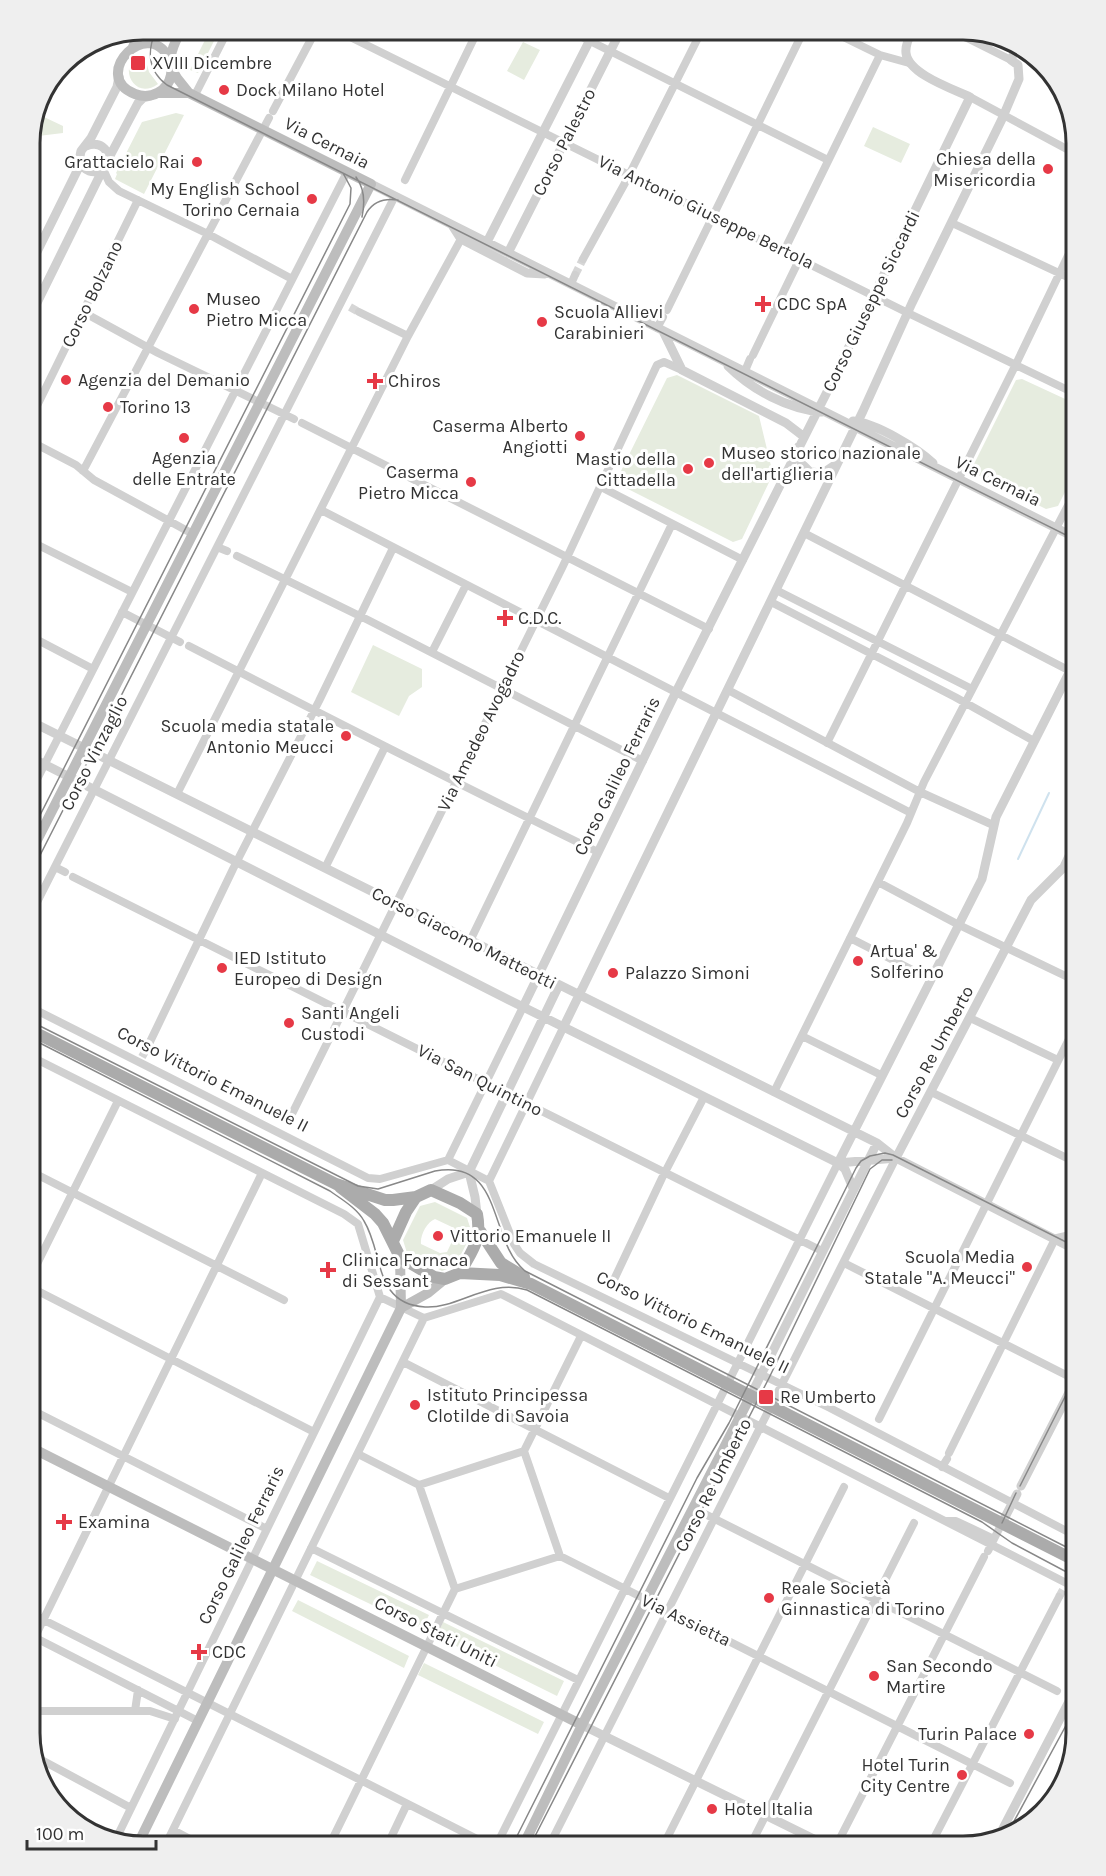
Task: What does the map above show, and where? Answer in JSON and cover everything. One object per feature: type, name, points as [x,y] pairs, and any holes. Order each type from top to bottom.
[{"type":"main road","points":[[171,65],[164,51],[154,45],[146,44],[127,51],[121,60],[119,75],[123,84],[134,94],[145,96],[156,94],[167,85],[171,65],[172,47],[176,40]]},
{"type":"main road","points":[[133,47],[136,41]]},
{"type":"main road","name":"Via Cernaia","points":[[171,65],[177,78],[192,94],[371,184]]},
{"type":"main road","name":"Via Cernaia","points":[[156,94],[192,94]]},
{"type":"main road","name":"Corso Vinzaglio","points":[[41,833],[371,184]]},
{"type":"main road","points":[[40,1035],[336,1184],[385,1200],[416,1197],[431,1190],[460,1203],[477,1214],[480,1231],[460,1274],[445,1279],[428,1293],[401,1308]]},
{"type":"main road","points":[[142,1835],[401,1308],[400,1257],[393,1240],[383,1222],[375,1214],[336,1184]]},
{"type":"main road","points":[[393,1240],[405,1212],[416,1197]]},
{"type":"main road","name":"Corso Vittorio Emanuele II","points":[[480,1231],[501,1263],[522,1275],[531,1284]]},
{"type":"main road","points":[[400,1257],[427,1274],[445,1279]]},
{"type":"main road","name":"Corso Vittorio Emanuele II","points":[[460,1274],[500,1275],[531,1284],[1066,1556]]},
{"type":"main road","name":"Corso Re Umberto","points":[[528,1835],[582,1725],[751,1395]]},
{"type":"main road","name":"Corso Stati Uniti","points":[[40,1452],[582,1725]]},
{"type":"street","points":[[192,94],[222,40]]},
{"type":"street","points":[[83,471],[311,40]]},
{"type":"street","name":"Via Antonio Giuseppe Bertola","points":[[358,40],[451,84],[712,216],[1066,389]]},
{"type":"street","points":[[405,180],[473,40]]},
{"type":"street","points":[[589,41],[828,160]]},
{"type":"street","name":"Corso Palestro","points":[[487,242],[589,41]]},
{"type":"street","name":"Corso Palestro","points":[[508,253],[616,41]]},
{"type":"street","points":[[583,259],[697,41]]},
{"type":"street","points":[[799,41],[665,313],[660,329],[682,370],[785,422],[803,436]]},
{"type":"street","points":[[851,41],[880,55],[909,63],[921,73],[1066,149]]},
{"type":"street","points":[[909,41],[905,50],[909,63]]},
{"type":"street","points":[[974,41],[1011,60],[1013,54]]},
{"type":"street","points":[[784,251],[880,55]]},
{"type":"street","name":"Corso Giuseppe Siccardi","points":[[856,424],[1019,79],[1018,64],[1011,60]]},
{"type":"street","points":[[41,245],[72,184],[81,151],[86,146],[117,87],[119,75]]},
{"type":"street","points":[[41,295],[138,103],[156,94]]},
{"type":"street","name":"Corso Giuseppe Siccardi","points":[[820,411],[970,97]]},
{"type":"street","points":[[86,146],[96,144],[104,147],[108,155],[105,166],[109,182],[119,191],[208,234],[292,279]]},
{"type":"street","points":[[80,161],[89,171],[95,172],[105,166]]},
{"type":"street","points":[[41,773],[347,172]]},
{"type":"street","name":"Via Cernaia","points":[[371,184],[745,371],[820,411],[856,424],[958,479],[1066,532]]},
{"type":"street","name":"Corso Vinzaglio","points":[[41,895],[395,196]]},
{"type":"street","name":"Corso Bolzano","points":[[41,398],[138,200]]},
{"type":"street","name":"Via Cernaia","points":[[450,223],[461,239],[527,273],[554,276]]},
{"type":"street","points":[[952,223],[1066,276]]},
{"type":"street","points":[[177,794],[408,336],[461,239]]},
{"type":"street","points":[[745,371],[800,258]]},
{"type":"street","points":[[827,742],[1066,260]]},
{"type":"street","points":[[571,284],[575,274]]},
{"type":"street","points":[[341,303],[350,308]]},
{"type":"street","points":[[83,312],[234,392],[284,414],[709,629]]},
{"type":"street","points":[[359,312],[408,336]]},
{"type":"street","name":"Via Cernaia","points":[[723,360],[742,380],[797,408],[820,411]]},
{"type":"street","name":"Via Amedeo Avogadro","points":[[289,1120],[601,487],[657,365],[664,362],[682,370]]},
{"type":"street","name":"Corso Galileo Ferraris","points":[[448,1160],[803,436],[820,411]]},
{"type":"street","points":[[448,1160],[489,1181],[856,424]]},
{"type":"street","points":[[41,447],[76,465],[94,480],[193,534]]},
{"type":"street","points":[[798,447],[801,463],[810,472],[816,474],[827,472],[838,461]]},
{"type":"street","points":[[601,487],[743,560]]},
{"type":"street","points":[[321,510],[911,813]]},
{"type":"street","points":[[774,1092],[964,702],[1066,510]]},
{"type":"street","points":[[470,941],[672,524]]},
{"type":"street","points":[[804,533],[1066,669]]},
{"type":"street","points":[[41,546],[132,592]]},
{"type":"street","points":[[217,547],[227,551]]},
{"type":"street","points":[[148,1046],[237,861],[315,710],[393,548]]},
{"type":"street","points":[[237,556],[502,687],[643,761]]},
{"type":"street","points":[[432,652],[466,585]]},
{"type":"street","points":[[776,590],[972,689]]},
{"type":"street","points":[[771,602],[1034,741]]},
{"type":"street","points":[[122,612],[180,642]]},
{"type":"street","points":[[41,642],[93,669]]},
{"type":"street","points":[[189,646],[385,747],[598,852]]},
{"type":"street","name":"Corso Re Umberto","points":[[501,1835],[881,1075],[982,879],[993,825],[1066,679]]},
{"type":"street","points":[[728,690],[921,792],[993,825]]},
{"type":"street","name":"Corso Giacomo Matteotti","points":[[41,726],[854,1131],[876,1143],[896,1158],[1066,1245]]},
{"type":"street","points":[[326,868],[385,747]]},
{"type":"street","name":"Corso Giacomo Matteotti","points":[[41,762],[838,1163]]},
{"type":"street","points":[[1064,867],[1066,863]]},
{"type":"street","name":"Via San Quintino","points":[[55,867],[822,1251]]},
{"type":"street","name":"Corso Re Umberto","points":[[554,1836],[896,1158],[1031,900],[1064,867]]},
{"type":"street","points":[[878,882],[959,925],[1066,976]]},
{"type":"street","points":[[850,938],[930,979]]},
{"type":"street","points":[[477,1214],[476,1197],[469,1172],[559,986]]},
{"type":"street","name":"Corso Vittorio Emanuele II","points":[[40,1012],[284,1131],[368,1178],[380,1179],[448,1160]]},
{"type":"street","points":[[970,1018],[1058,1060]]},
{"type":"street","points":[[802,1036],[881,1075]]},
{"type":"street","points":[[876,1425],[1066,1044]]},
{"type":"street","points":[[40,1061],[344,1214],[358,1224],[380,1298],[424,1318],[501,1294],[761,1427],[848,1480],[917,1516],[944,1521],[989,1548],[1066,1586]]},
{"type":"street","points":[[931,1092],[1066,1158]]},
{"type":"street","points":[[607,1292],[664,1173],[704,1097]]},
{"type":"street","points":[[40,1257],[118,1101]]},
{"type":"street","name":"Corso Re Umberto","points":[[751,1395],[876,1143]]},
{"type":"street","points":[[838,1163],[896,1158]]},
{"type":"street","points":[[838,1163],[845,1169],[853,1188]]},
{"type":"street","points":[[431,1190],[448,1179],[469,1172]]},
{"type":"street","points":[[40,1625],[261,1173]]},
{"type":"street","points":[[40,1176],[284,1300]]},
{"type":"street","name":"Corso Vittorio Emanuele II","points":[[489,1181],[514,1244],[520,1253],[534,1264],[607,1292],[761,1375],[876,1425],[942,1467],[1066,1531]]},
{"type":"street","name":"Corso Giacomo Matteotti","points":[[1055,1239],[1066,1236]]},
{"type":"street","points":[[942,1467],[1055,1239]]},
{"type":"street","points":[[844,1263],[1066,1374]]},
{"type":"street","points":[[40,1292],[314,1432]]},
{"type":"street","name":"Corso Galileo Ferraris","points":[[119,1833],[380,1298]]},
{"type":"street","points":[[170,1835],[424,1318]]},
{"type":"street","points":[[455,1589],[560,1556],[524,1452],[581,1336]]},
{"type":"street","points":[[403,1362],[669,1498]]},
{"type":"street","points":[[841,1836],[1066,1398]]},
{"type":"street","points":[[40,1414],[267,1529]]},
{"type":"street","points":[[419,1485],[524,1452]]},
{"type":"street","points":[[334,1835],[455,1589],[419,1485],[358,1454]]},
{"type":"street","points":[[668,1836],[848,1480]]},
{"type":"street","points":[[693,1508],[1064,1695],[1016,1786],[1002,1827]]},
{"type":"street","points":[[755,1836],[917,1516]]},
{"type":"street","name":"Corso Stati Uniti","points":[[311,1548],[578,1680]]},
{"type":"street","name":"Via Assietta","points":[[560,1556],[1016,1786]]},
{"type":"street","points":[[935,1836],[1059,1597]]},
{"type":"street","points":[[40,1618],[469,1835]]},
{"type":"street","points":[[40,1640],[138,1690],[177,1715]]},
{"type":"street","points":[[135,1711],[138,1690]]},
{"type":"street","points":[[40,1711],[150,1711],[198,1721]]},
{"type":"street","name":"Corso Stati Uniti","points":[[582,1725],[807,1836]]},
{"type":"street","points":[[45,1762],[131,1808]]},
{"type":"street","points":[[392,1835],[407,1804]]},
{"type":"street","points":[[173,1830],[182,1835]]},
{"type":"shaded area","points":[[205,40],[214,40],[198,73],[190,70]]},
{"type":"shaded area","points":[[523,42],[540,50],[524,80],[507,71]]},
{"type":"shaded area","points":[[144,54],[149,72],[158,84],[149,88],[141,88],[130,78],[130,64],[135,58]]},
{"type":"shaded area","points":[[176,113],[184,115],[144,194],[115,179],[142,122]]},
{"type":"shaded area","points":[[44,118],[63,126],[63,133],[41,136]]},
{"type":"shaded area","points":[[873,127],[910,144],[901,163],[864,146]]},
{"type":"shaded area","points":[[677,375],[759,416],[773,474],[742,539],[733,542],[622,486],[619,475],[667,378]]},
{"type":"shaded area","points":[[1022,379],[1066,399],[1066,490],[1058,506],[1046,509],[978,475],[974,464],[1016,380]]},
{"type":"shaded area","points":[[373,645],[422,669],[422,687],[409,696],[399,716],[351,692]]},
{"type":"shaded area","points":[[435,1202],[467,1218],[472,1233],[455,1266],[442,1271],[407,1253],[403,1240],[420,1206]],"holes":[[[435,1219],[454,1228],[456,1233],[447,1252],[440,1253],[421,1244],[425,1229]]]},
{"type":"shaded area","points":[[317,1561],[429,1615],[422,1629],[310,1575]]},
{"type":"shaded area","points":[[298,1600],[409,1656],[404,1668],[292,1611]]},
{"type":"shaded area","points":[[443,1622],[564,1681],[557,1696],[436,1636]]},
{"type":"shaded area","points":[[424,1663],[544,1722],[538,1734],[418,1675]]},
{"type":"waterway","points":[[1018,859],[1049,793]]},
{"type":"tunnel","points":[[575,275],[583,259]]},
{"type":"tunnel","points":[[350,307],[359,312]]},
{"type":"tunnel","points":[[142,1057],[148,1046]]},
{"type":"tunnel","points":[[1059,1597],[1064,1588]]},
{"type":"tram line","points":[[153,40],[150,53],[152,67],[167,85],[1066,535]]},
{"type":"tram line","points":[[41,814],[350,204],[351,188],[343,173]]},
{"type":"tram line","points":[[356,177],[364,196],[362,217]]},
{"type":"tram line","points":[[41,854],[367,212],[380,201],[398,200]]},
{"type":"tram line","points":[[40,1026],[358,1186],[378,1189],[435,1171],[457,1170],[473,1177],[484,1189],[492,1205],[513,1258],[525,1271],[1066,1547]]},
{"type":"tram line","points":[[40,1043],[330,1191],[357,1212],[364,1221],[388,1287],[396,1297],[408,1304],[425,1307],[437,1306],[500,1288],[513,1287],[527,1290],[982,1522],[1012,1543],[1066,1572]]},
{"type":"tram line","points":[[517,1835],[697,1478],[729,1423],[861,1161],[870,1156],[885,1153],[893,1155],[1066,1242]]},
{"type":"tram line","points":[[535,1835],[769,1378],[870,1169],[882,1160],[892,1160]]},
{"type":"tram line","points":[[1020,1486],[1066,1395]]},
{"type":"tram line","points":[[1002,1523],[1016,1493]]},
{"type":"tram line","points":[[1014,1822],[1066,1725]]},
{"type":"place","name":"XVIII Dicembre","points":[[138,63]]},
{"type":"place","name":"Dock Milano Hotel","points":[[224,90]]},
{"type":"place","name":"Grattacielo Rai","points":[[197,162]]},
{"type":"place","name":"Chiesa della Misericordia","points":[[1048,169]]},
{"type":"place","name":"My English School Torino Cernaia","points":[[312,199]]},
{"type":"place","name":"CDC SpA","points":[[763,304]]},
{"type":"place","name":"Museo Pietro Micca","points":[[194,309]]},
{"type":"place","name":"Scuola Allievi Carabinieri","points":[[542,322]]},
{"type":"place","name":"Agenzia del Demanio","points":[[66,380]]},
{"type":"place","name":"Chiros","points":[[375,381]]},
{"type":"place","name":"Torino 13","points":[[108,407]]},
{"type":"place","name":"Caserma Alberto Angiotti","points":[[580,436]]},
{"type":"place","name":"Agenzia delle Entrate","points":[[184,438]]},
{"type":"place","name":"Museo storico nazionale dell'artiglieria","points":[[709,463]]},
{"type":"place","name":"Mastio della Cittadella","points":[[688,469]]},
{"type":"place","name":"Caserma Pietro Micca","points":[[471,482]]},
{"type":"place","name":"C.D.C.","points":[[505,618]]},
{"type":"place","name":"Scuola media statale Antonio Meucci","points":[[346,736]]},
{"type":"place","name":"Artua' & Solferino","points":[[858,961]]},
{"type":"place","name":"IED Istituto Europeo di Design","points":[[222,968]]},
{"type":"place","name":"Palazzo Simoni","points":[[613,973]]},
{"type":"place","name":"Santi Angeli Custodi","points":[[289,1023]]},
{"type":"place","name":"Vittorio Emanuele II","points":[[438,1236]]},
{"type":"place","name":"Scuola Media Statale \"A. Meucci\"","points":[[1027,1267]]},
{"type":"place","name":"Clinica Fornaca di Sessant","points":[[328,1270]]},
{"type":"place","name":"Re Umberto","points":[[766,1397]]},
{"type":"place","name":"Istituto Principessa Clotilde di Savoia","points":[[415,1405]]},
{"type":"place","name":"Examina","points":[[64,1522]]},
{"type":"place","name":"Reale Società Ginnastica di Torino","points":[[769,1598]]},
{"type":"place","name":"CDC","points":[[199,1652]]},
{"type":"place","name":"San Secondo Martire","points":[[874,1676]]},
{"type":"place","name":"Turin Palace","points":[[1029,1734]]},
{"type":"place","name":"Hotel Turin City Centre","points":[[962,1775]]},
{"type":"place","name":"Hotel Italia","points":[[712,1809]]}]
